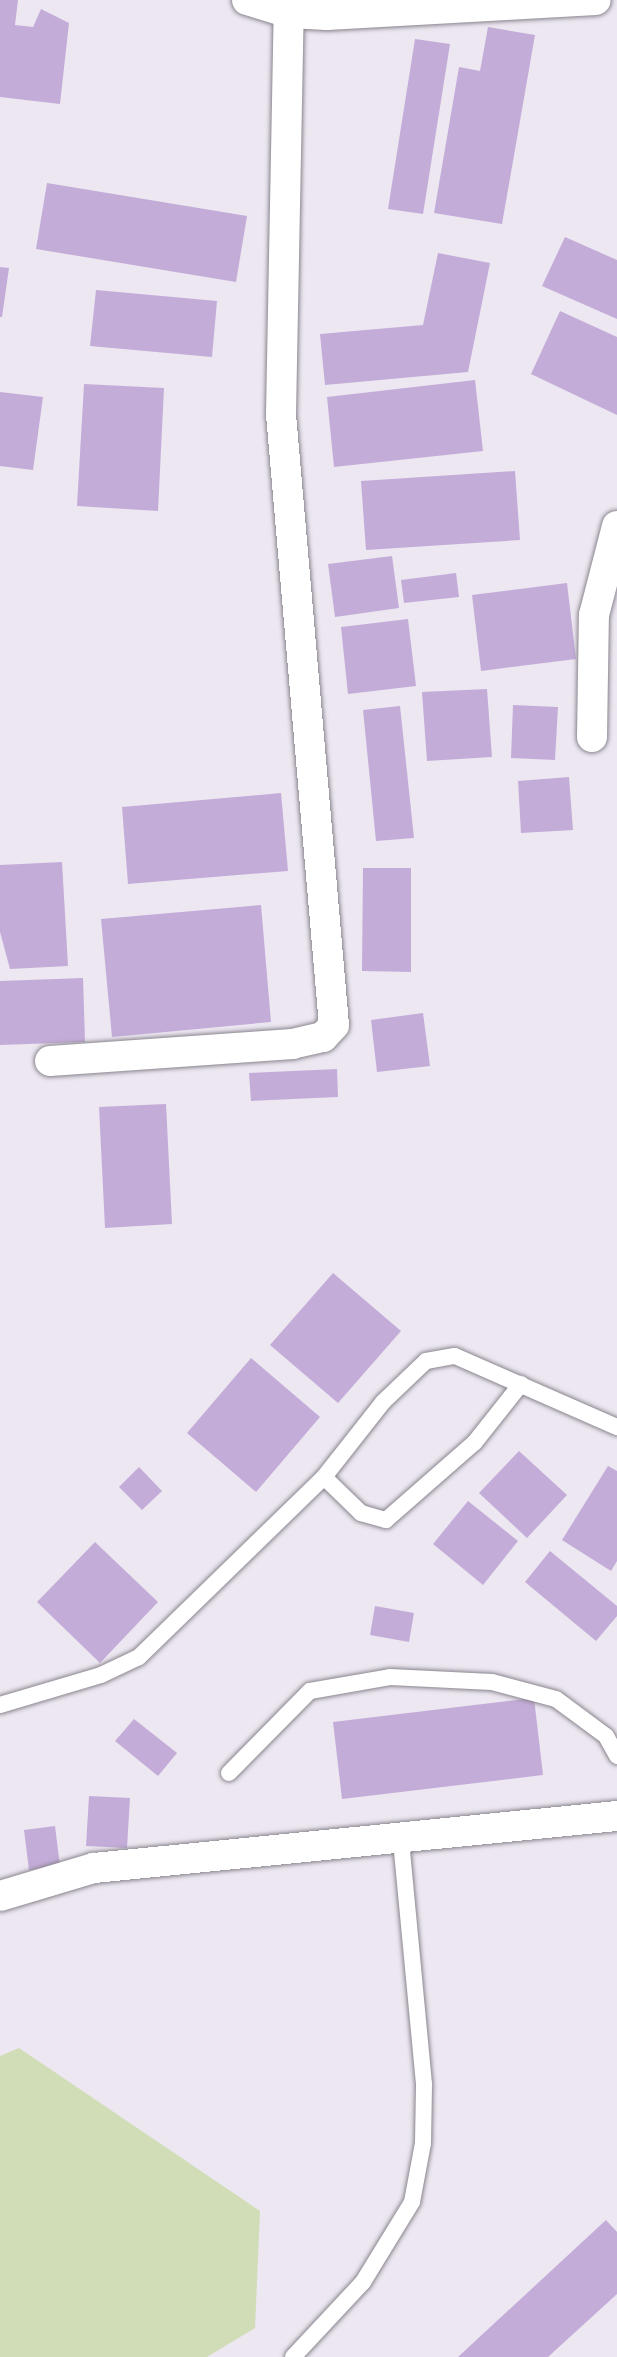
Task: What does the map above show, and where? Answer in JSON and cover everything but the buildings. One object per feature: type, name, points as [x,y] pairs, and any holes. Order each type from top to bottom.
[{"type":"street","points":[[247,0],[289,13],[326,7],[596,0]]},
{"type":"street","points":[[50,1061],[292,1044],[323,1037],[334,1025],[281,414],[289,13]]},
{"type":"street","points":[[592,737],[594,615],[617,526]]},
{"type":"street","points":[[0,1896],[94,1868],[401,1840],[617,1816]]},
{"type":"lane","points":[[0,1705],[101,1675],[139,1657],[324,1477],[383,1402],[426,1361],[455,1356],[617,1427]]},
{"type":"lane","points":[[324,1477],[361,1513],[386,1520],[475,1442],[521,1384]]},
{"type":"lane","points":[[229,1773],[310,1691],[390,1677],[492,1682],[556,1699],[606,1736],[617,1756]]},
{"type":"lane","points":[[293,2357],[363,2282],[412,2202],[423,2143],[424,2084],[401,1840]]},
{"type":"green space","points":[[19,2048],[260,2211],[255,2328],[207,2357],[0,2357],[0,2056]]}]
